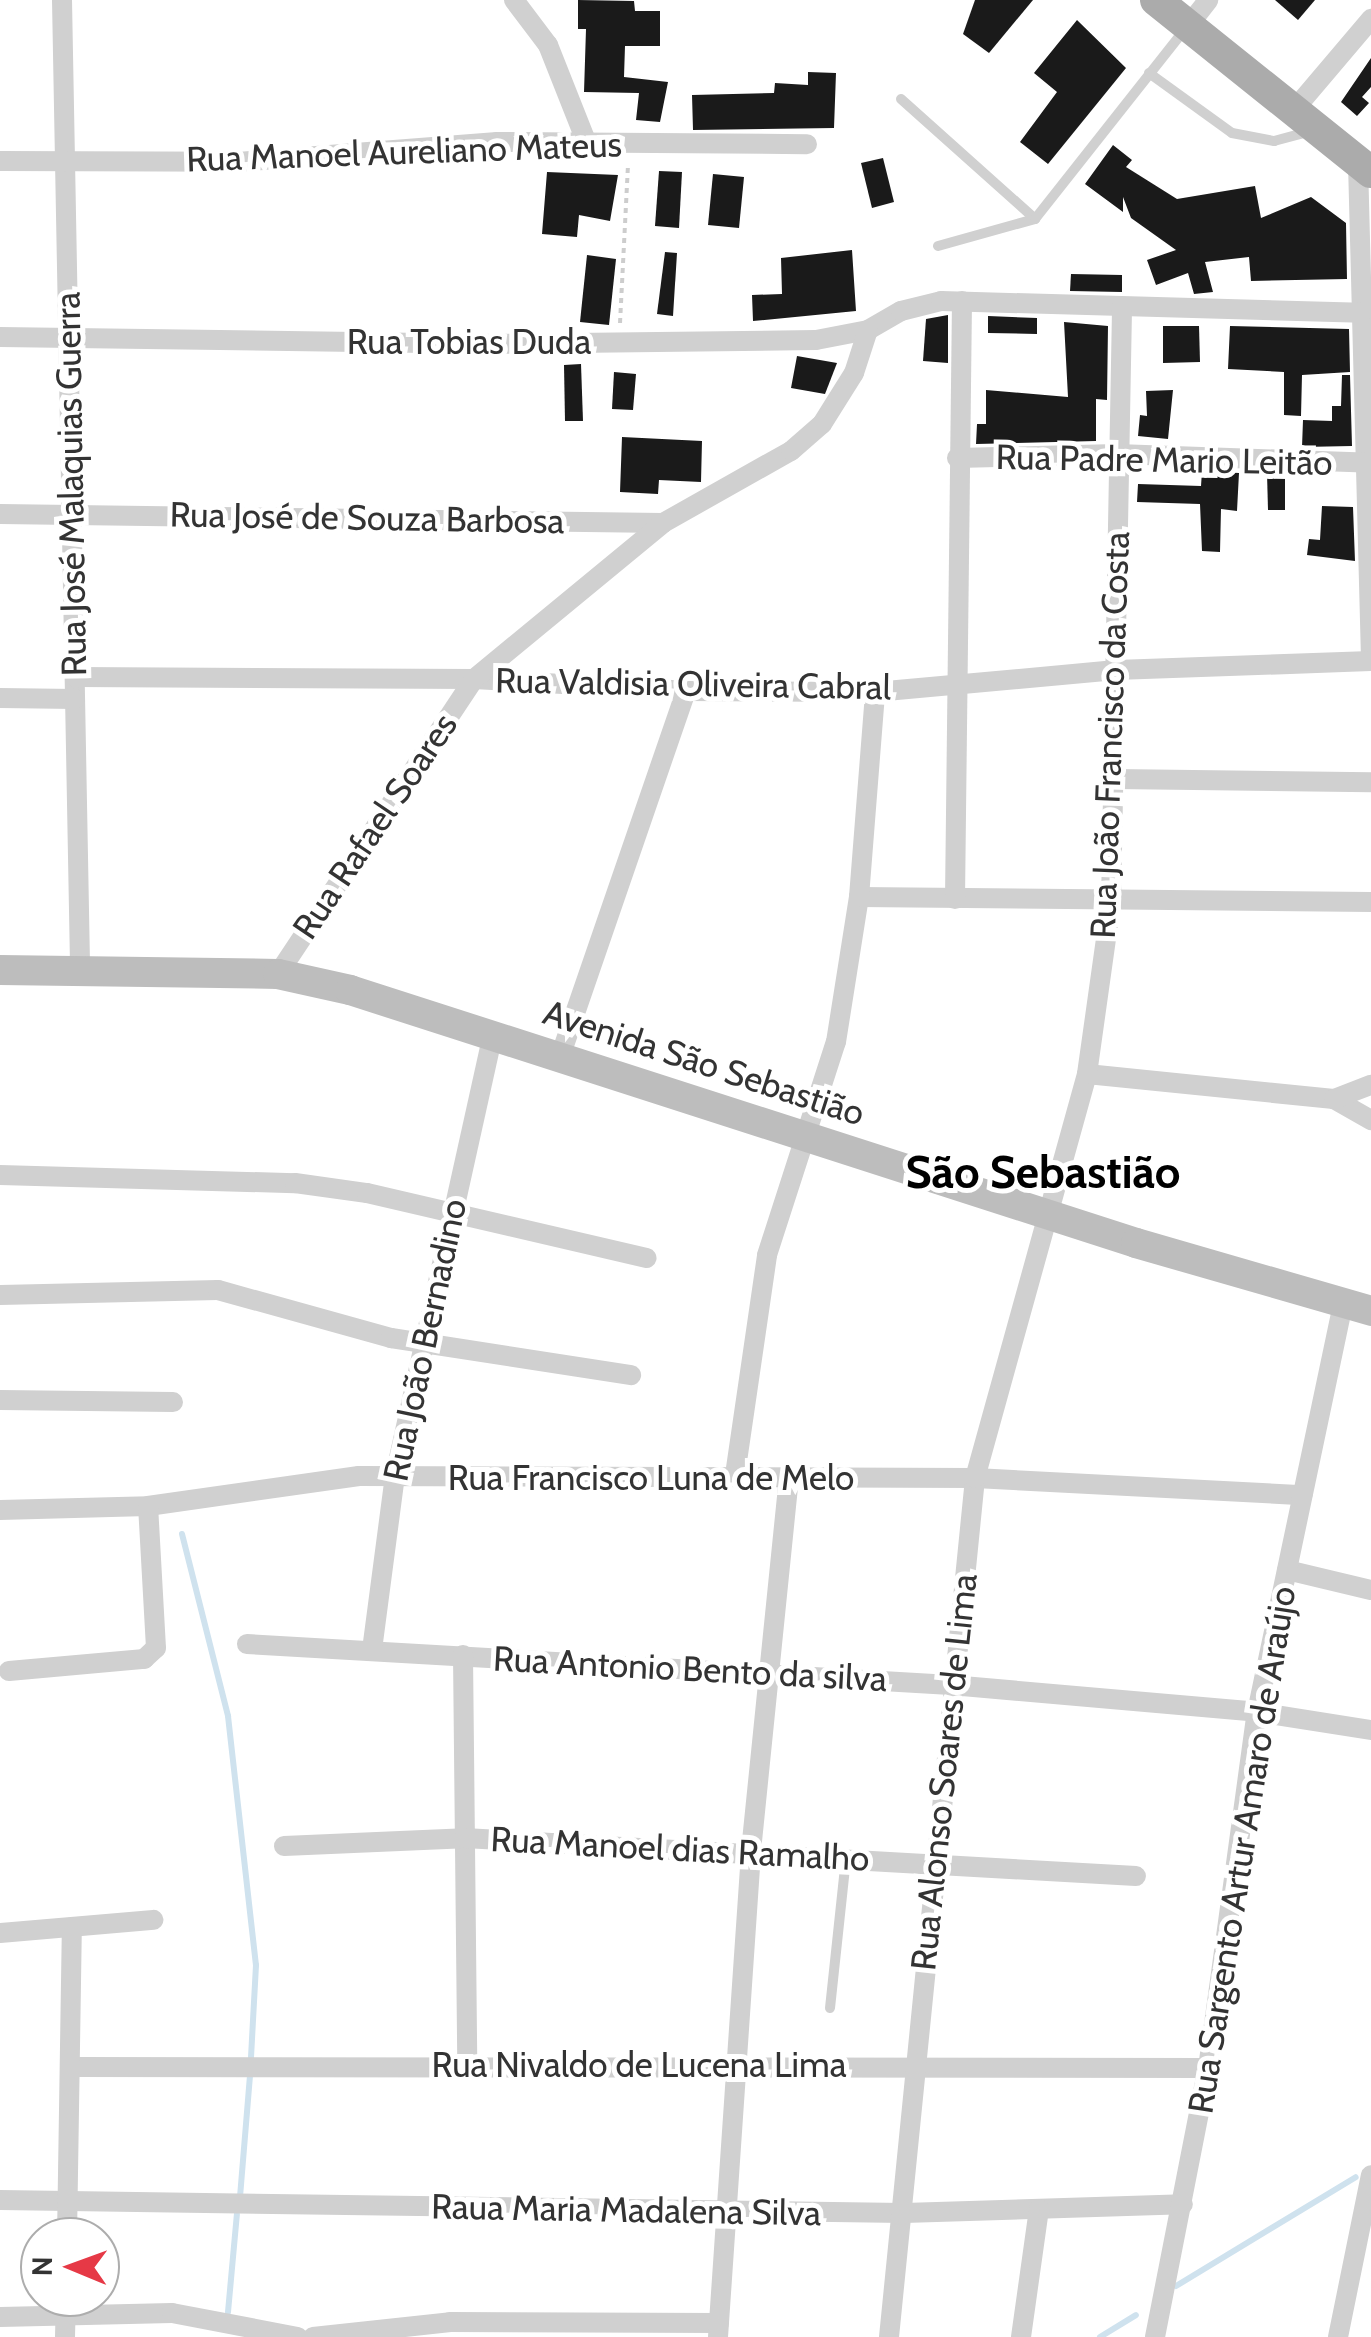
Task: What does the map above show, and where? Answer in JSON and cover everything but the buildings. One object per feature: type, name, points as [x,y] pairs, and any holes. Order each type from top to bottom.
[{"type":"main road","points":[[1156,0],[1198,13],[1305,120],[1365,167]]},
{"type":"main road","name":"Avenida São Sebastião","points":[[0,970],[80,968],[278,974],[561,1054],[1049,1216],[1357,1308]]},
{"type":"street","name":"Rua José Malaquias Guerra","points":[[62,0],[80,968]]},
{"type":"street","points":[[514,0],[548,45],[586,141]]},
{"type":"street","points":[[1305,120],[1371,19]]},
{"type":"street","name":"Rua Manoel Aureliano Mateus","points":[[0,161],[238,162],[497,142],[808,144]]},
{"type":"street","points":[[1365,167],[1361,313],[1371,659]]},
{"type":"street","points":[[956,899],[962,301]]},
{"type":"street","name":"Rua Tobias Duda","points":[[0,337],[816,340],[868,330],[918,304],[962,301],[1361,313]]},
{"type":"street","name":"Rua João Francisco da Costa","points":[[1049,1216],[1087,1074],[1111,904],[1122,308]]},
{"type":"street","name":"Rua Rafael Soares","points":[[278,974],[474,679],[663,523],[719,486],[791,451],[822,424],[854,372],[868,330]]},
{"type":"street","name":"Rua Padre Mario Leitão","points":[[958,458],[1117,454],[1367,463]]},
{"type":"street","name":"Rua José de Souza Barbosa","points":[[0,514],[663,523]]},
{"type":"street","name":"Rua Valdisia Oliveira Cabral","points":[[75,677],[474,679],[686,691],[875,692],[1116,670],[1371,659]]},
{"type":"street","points":[[561,1054],[686,691]]},
{"type":"street","points":[[735,1475],[768,1255],[832,1057],[859,897],[875,692]]},
{"type":"street","points":[[0,698],[75,699]]},
{"type":"street","points":[[1115,779],[1371,782]]},
{"type":"street","points":[[859,897],[1111,904],[1371,902]]},
{"type":"street","name":"Rua João Bernadino","points":[[372,1650],[395,1476],[493,1033]]},
{"type":"street","points":[[1087,1074],[1334,1099],[1371,1120]]},
{"type":"street","points":[[1334,1099],[1371,1085]]},
{"type":"street","points":[[0,1176],[295,1183],[367,1193],[450,1216],[647,1258]]},
{"type":"street","name":"Rua Alonso Soares de Lima","points":[[889,2337],[904,2213],[932,1862],[976,1478],[1049,1216]]},
{"type":"street","points":[[0,1295],[218,1290],[391,1338],[424,1339],[632,1376]]},
{"type":"street","name":"Rua Sargento Artur Amaro de Araújo","points":[[1155,2337],[1208,2068],[1256,1712],[1303,1495],[1357,1308]]},
{"type":"street","points":[[0,1400],[173,1402]]},
{"type":"street","name":"Rua Francisco Luna de Melo","points":[[0,1510],[148,1506],[317,1478],[395,1476],[976,1478],[1303,1495]]},
{"type":"street","points":[[313,2337],[450,2322],[719,2330],[751,1851],[789,1477]]},
{"type":"street","points":[[10,1671],[144,1659],[156,1648],[148,1506]]},
{"type":"street","points":[[1287,1570],[1371,1590]]},
{"type":"street","name":"Rua Antonio Bento da silva","points":[[247,1644],[950,1685],[1256,1712],[1371,1730]]},
{"type":"street","name":"Rua Manoel dias Ramalho","points":[[464,1656],[468,2064]]},
{"type":"street","name":"Rua Manoel dias Ramalho","points":[[284,1846],[464,1838],[751,1851],[1136,1876]]},
{"type":"street","points":[[0,1934],[153,1920]]},
{"type":"street","points":[[68,2217],[72,1928]]},
{"type":"street","name":"Rua Nivaldo de Lucena Lima","points":[[70,2066],[1208,2068]]},
{"type":"street","points":[[1338,2337],[1371,2176]]},
{"type":"street","name":"Raua Maria Madalena Silva","points":[[0,2200],[904,2213],[1184,2204]]},
{"type":"street","points":[[1020,2337],[1039,2209]]},
{"type":"street","points":[[120,2310],[187,2314],[298,2337]]},
{"type":"lane","points":[[938,246],[1035,220],[1198,13]]},
{"type":"lane","points":[[1149,73],[1232,133],[1274,142],[1305,120]]},
{"type":"lane","points":[[901,99],[1035,220]]},
{"type":"lane","points":[[830,2008],[846,1857]]},
{"type":"path","points":[[620,342],[629,143]]},
{"type":"waterway","points":[[182,1534],[228,1716],[256,1965],[251,2057]]},
{"type":"waterway","points":[[240,2197],[250,2076]]},
{"type":"waterway","points":[[1176,2286],[1356,2177]]},
{"type":"waterway","points":[[228,2312],[237,2214]]},
{"type":"waterway","points":[[1100,2337],[1136,2315]]},
{"type":"district","name":"São Sebastião","points":[[1043,1173]]}]
